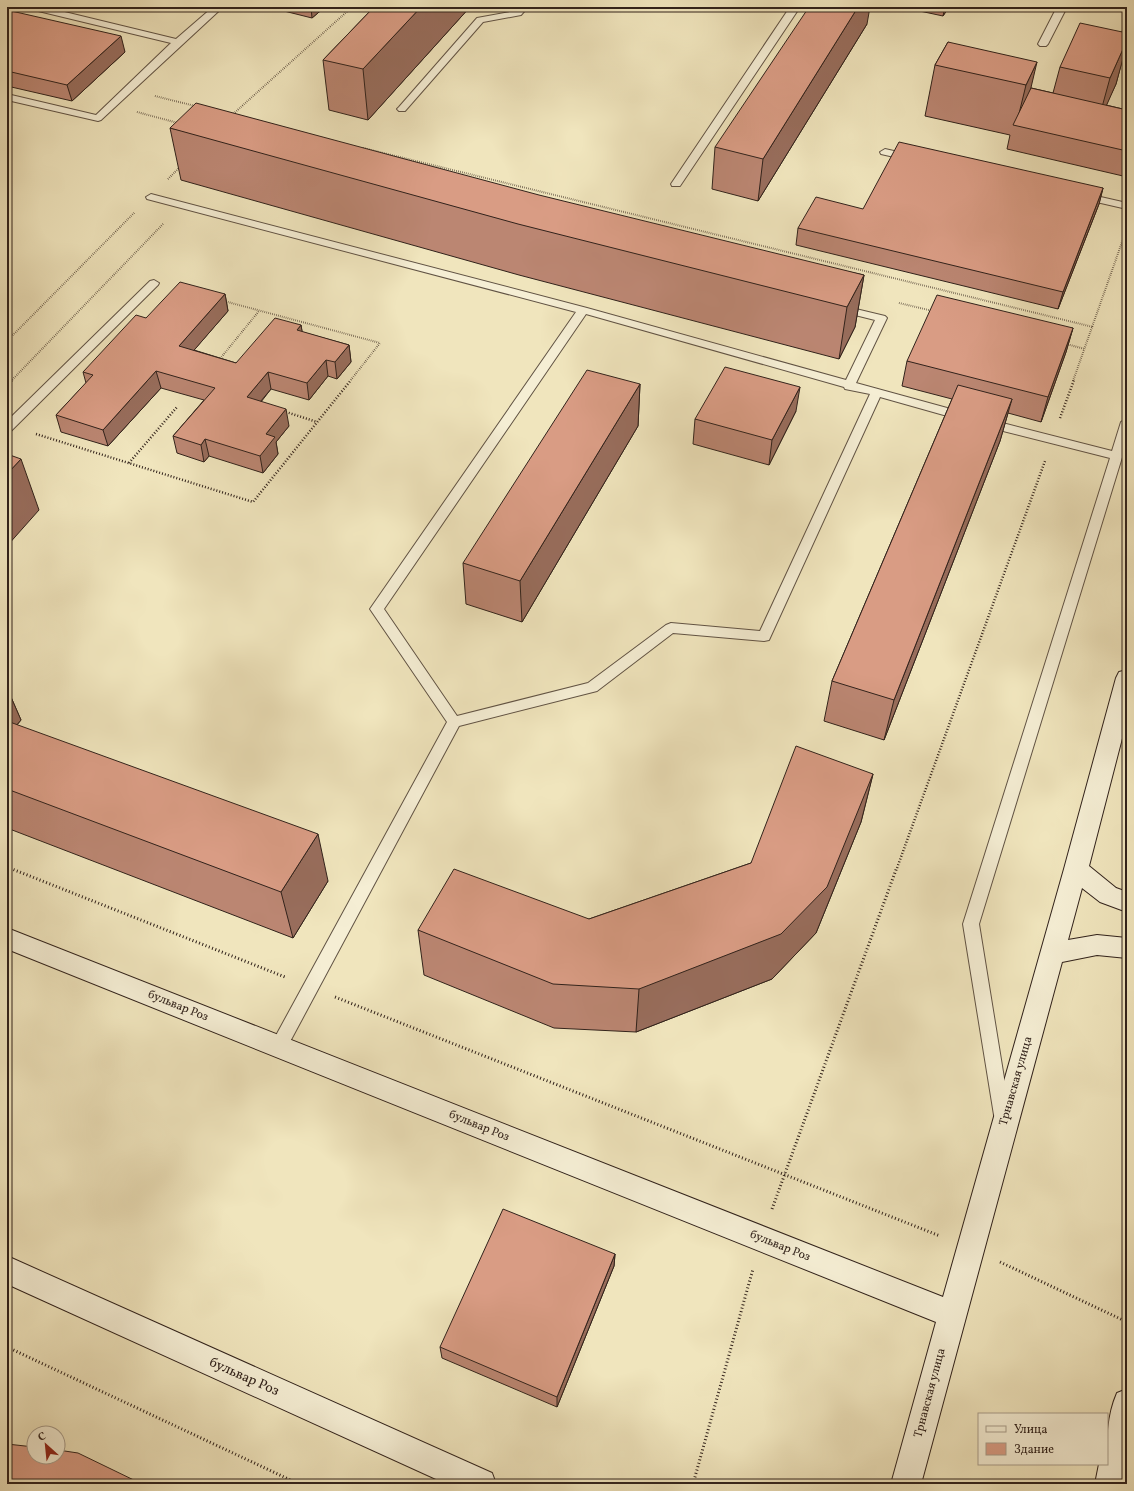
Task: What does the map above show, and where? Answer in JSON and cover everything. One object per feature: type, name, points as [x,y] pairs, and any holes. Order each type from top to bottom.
[{"type":"street","name":"Трнавская улица","points":[[906,1484],[1004,1123],[1076,869],[1127,678]]},
{"type":"street","points":[[1076,869],[1108,895],[1127,902]]},
{"type":"street","name":"бульвар Роз","points":[[7,938],[952,1314]]},
{"type":"street","points":[[1052,953],[1097,945],[1127,948]]},
{"type":"street","name":"бульвар Роз","points":[[7,1270],[481,1484]]},
{"type":"street","points":[[1110,1484],[1127,1403]]},
{"type":"lane","points":[[32,7],[54,9],[178,42]]},
{"type":"lane","points":[[7,97],[98,118],[178,42],[218,7]]},
{"type":"lane","points":[[402,109],[480,20],[518,13],[523,7]]},
{"type":"lane","points":[[676,184],[795,7]]},
{"type":"lane","points":[[1043,44],[1062,7]]},
{"type":"lane","points":[[885,152],[923,160]]},
{"type":"lane","points":[[1074,194],[1127,206]]},
{"type":"lane","points":[[151,197],[582,310],[876,394],[1052,441],[1116,456]]},
{"type":"lane","points":[[8,427],[154,282]]},
{"type":"lane","points":[[827,305],[881,318],[849,386]]},
{"type":"lane","points":[[454,722],[377,609],[582,310]]},
{"type":"lane","points":[[279,1046],[454,722],[592,687],[671,628],[764,636],[876,394]]},
{"type":"lane","points":[[1004,1123],[971,924],[1127,422]]},
{"type":"path","points":[[239,117],[231,116],[352,7]]},
{"type":"path","points":[[129,90],[202,108]]},
{"type":"path","points":[[112,105],[185,125]]},
{"type":"path","points":[[363,148],[1093,327]]},
{"type":"path","points":[[7,341],[182,165]]},
{"type":"path","points":[[7,385],[182,205]]},
{"type":"path","points":[[693,1484],[762,1238],[1052,441],[1127,228]]},
{"type":"path","points":[[8,427],[253,502],[380,343],[222,300]]},
{"type":"path","points":[[898,302],[936,312]]},
{"type":"path","points":[[218,360],[260,310]]},
{"type":"path","points":[[1063,343],[1085,349]]},
{"type":"path","points":[[129,463],[177,407]]},
{"type":"path","points":[[280,409],[317,422]]},
{"type":"path","points":[[7,867],[970,1247],[1127,1322]]},
{"type":"path","points":[[7,1347],[299,1484]]},
{"type":"building","points":[[374,7],[421,7],[363,69],[323,60]]},
{"type":"building","points":[[809,7],[858,7],[763,159],[715,147]]},
{"type":"building","points":[[7,10],[121,36],[67,85],[7,71]]},
{"type":"building","points":[[1080,23],[1127,33],[1127,40],[1110,78],[1060,67]]},
{"type":"building","points":[[948,42],[1037,62],[1026,85],[935,65]]},
{"type":"building","points":[[1031,88],[1127,110],[1127,151],[1013,125]]},
{"type":"building","points":[[196,103],[539,195],[864,275],[847,307],[518,224],[170,128]]},
{"type":"building","points":[[899,142],[1103,188],[1063,292],[798,228],[816,197],[863,209]]},
{"type":"building","points":[[180,282],[225,294],[179,346],[236,363],[275,318],[301,325],[297,330],[349,345],[335,362],[326,360],[307,383],[268,372],[247,397],[286,409],[266,434],[275,437],[260,456],[205,439],[201,445],[173,436],[215,388],[156,371],[103,430],[56,415],[93,375],[83,372],[136,315],[146,318]]},
{"type":"building","points":[[937,295],[1073,328],[1048,397],[907,361]]},
{"type":"building","points":[[725,367],[800,387],[772,440],[695,419]]},
{"type":"building","points":[[587,370],[640,384],[520,581],[463,563]]},
{"type":"building","points":[[958,385],[1012,399],[894,700],[832,681]]},
{"type":"building","points":[[7,454],[21,459],[7,474]]},
{"type":"building","points":[[7,721],[318,834],[281,892],[7,789]]},
{"type":"building","points":[[796,746],[873,774],[827,887],[781,934],[639,989],[553,984],[418,930],[454,869],[589,919],[751,863]]},
{"type":"building","points":[[503,1209],[615,1254],[557,1397],[440,1347]]},
{"type":"building","points":[[7,1444],[26,1446],[26,1465],[66,1465],[66,1451],[78,1453],[142,1484],[7,1484]]}]
